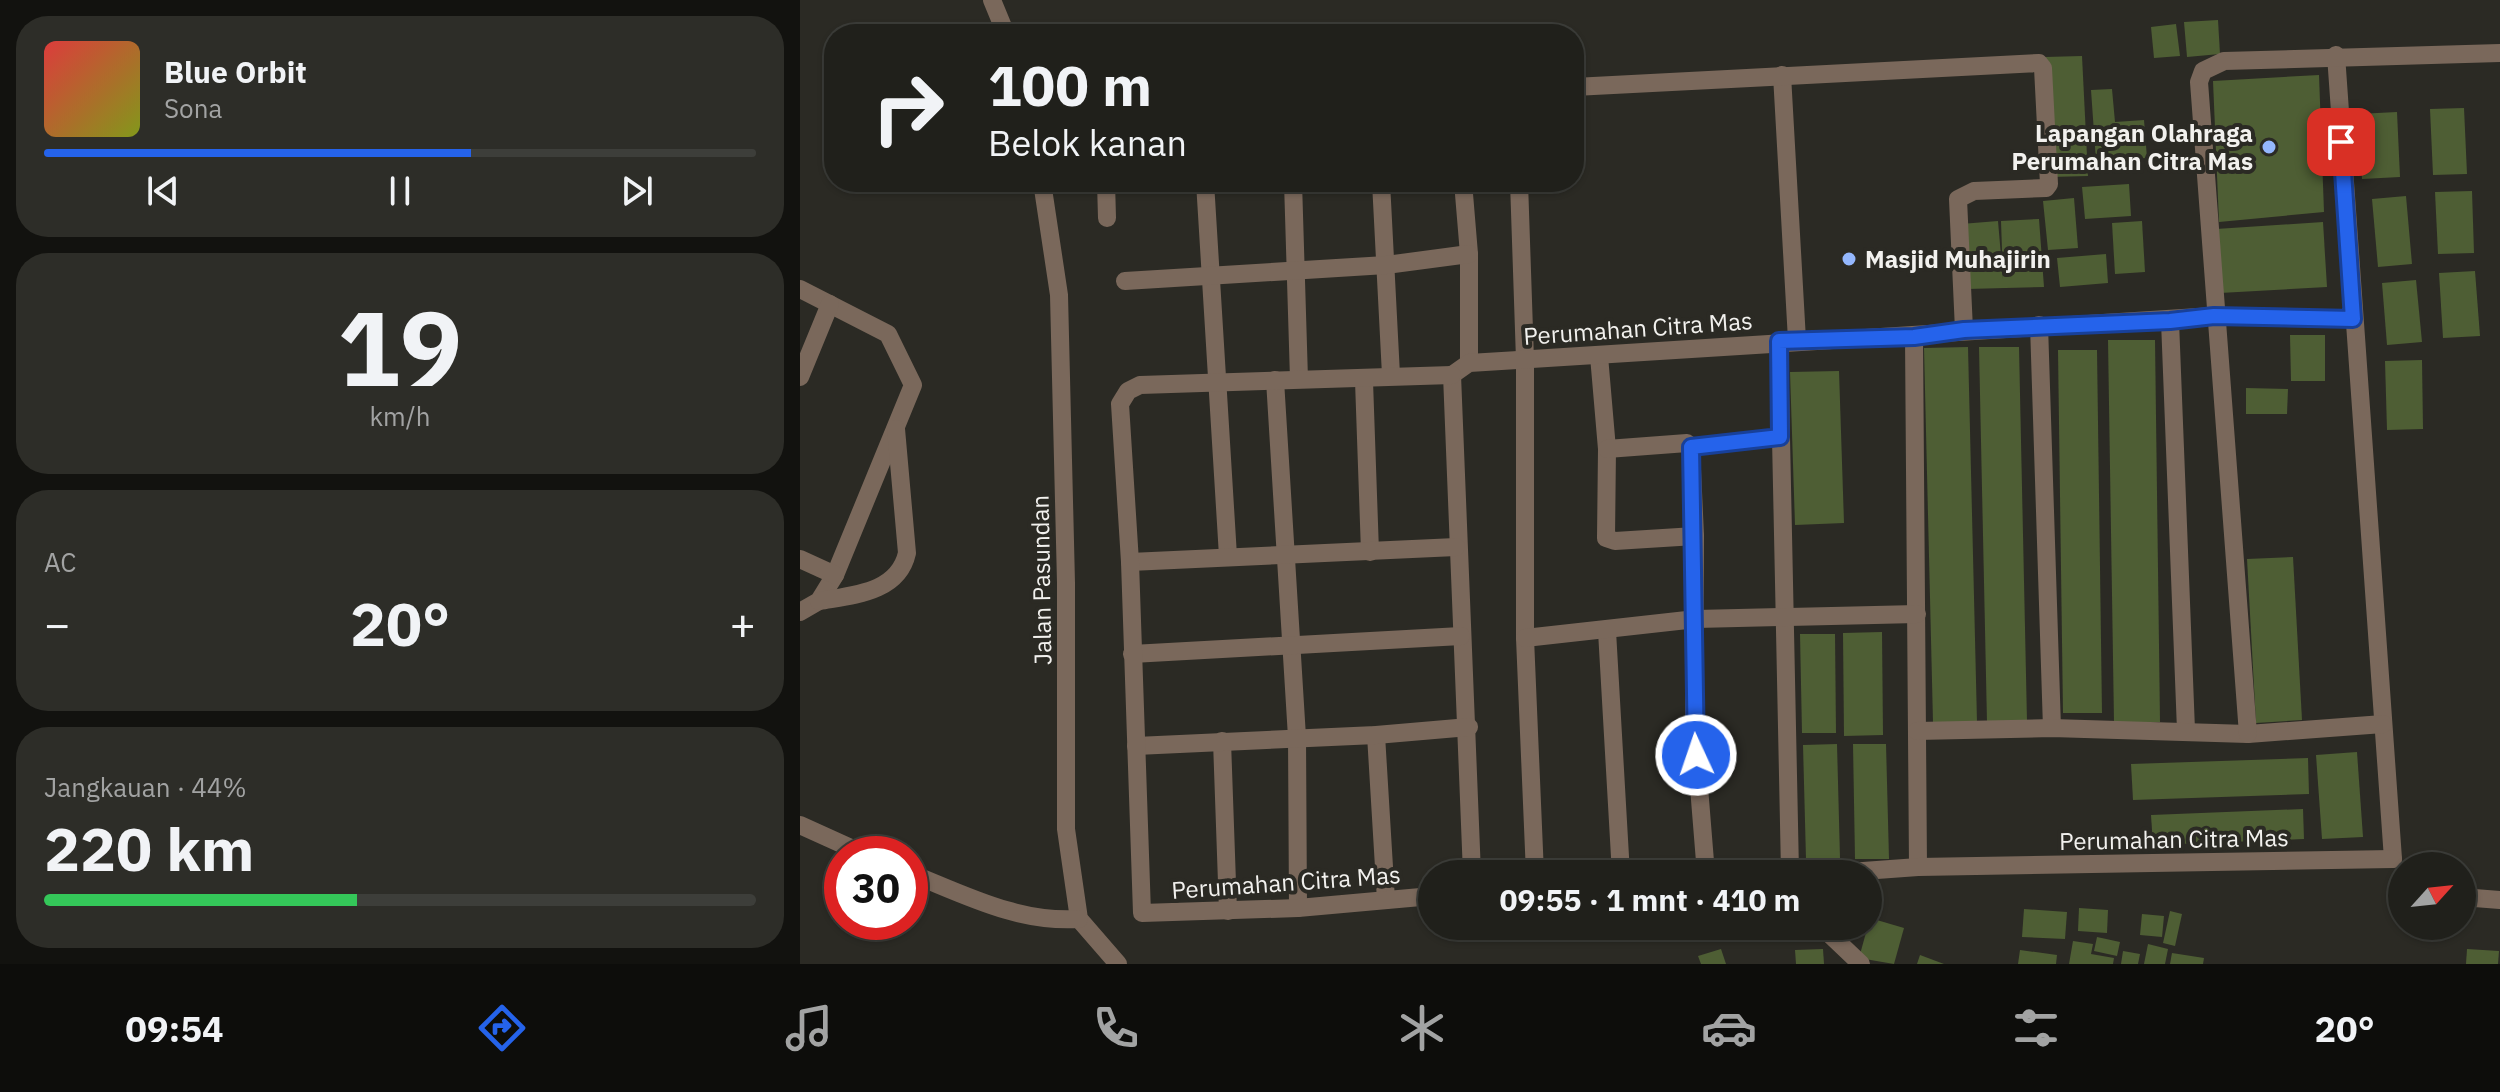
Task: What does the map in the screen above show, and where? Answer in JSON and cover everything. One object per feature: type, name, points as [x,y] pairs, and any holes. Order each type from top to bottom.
[{"type":"street","points":[[992,0],[1002,24]]},
{"type":"street","points":[[2248,734],[2214,316],[2199,82],[2203,71],[2224,61],[2336,55],[2500,53]]},
{"type":"street","name":"Perumahan Citra Mas","points":[[2336,55],[2383,724],[2396,852]]},
{"type":"street","points":[[1584,86],[2037,62],[2041,65],[2049,186],[1974,191],[1958,199],[1964,330]]},
{"type":"street","points":[[1782,75],[1788,341],[1780,437],[1790,860]]},
{"type":"street","name":"Jalan Pasundan","points":[[1044,192],[1059,295],[1066,583],[1066,829],[1079,919]]},
{"type":"street","points":[[1106,192],[1107,218]]},
{"type":"street","points":[[1206,192],[1228,556]]},
{"type":"street","points":[[1293,192],[1299,379]]},
{"type":"street","points":[[1382,192],[1391,375]]},
{"type":"street","points":[[1464,192],[1469,254],[1469,363],[1452,375],[1391,375],[1364,381],[1299,379],[1140,385],[1128,391],[1120,404],[1130,562],[1136,746],[1376,735],[1469,727]]},
{"type":"street","points":[[1519,192],[1525,360],[1525,638],[1534,860]]},
{"type":"street","points":[[1125,281],[1386,265],[1469,254]]},
{"type":"street","points":[[800,289],[888,334],[913,385],[835,575],[819,601]]},
{"type":"street","points":[[800,377],[830,304]]},
{"type":"street","name":"Perumahan Citra Mas","points":[[1469,363],[2214,316],[2353,319]]},
{"type":"street","points":[[2170,321],[2186,730]]},
{"type":"street","points":[[2039,325],[2052,728]]},
{"type":"street","points":[[1914,337],[1918,867]]},
{"type":"street","points":[[1599,356],[1607,449],[1606,538],[1615,541],[1695,536]]},
{"type":"street","points":[[1452,375],[1456,547],[1469,727],[1472,860]]},
{"type":"street","points":[[1275,380],[1297,737],[1298,908]]},
{"type":"street","points":[[1364,381],[1370,552]]},
{"type":"street","points":[[800,612],[819,601],[874,591],[898,574],[905,563],[907,553],[896,426]]},
{"type":"street","points":[[1691,447],[1780,437]]},
{"type":"street","points":[[1607,449],[1687,443],[1691,447],[1696,619],[1694,725],[1705,860]]},
{"type":"street","points":[[1130,562],[1456,547]]},
{"type":"street","points":[[800,559],[835,575]]},
{"type":"street","points":[[1525,638],[1696,619],[1917,614]]},
{"type":"street","points":[[1607,631],[1620,860]]},
{"type":"street","points":[[1132,654],[1461,636]]},
{"type":"street","points":[[1917,731],[2052,728],[2248,734],[2383,724]]},
{"type":"street","points":[[1376,735],[1386,900]]},
{"type":"street","points":[[1222,741],[1228,911]]},
{"type":"street","name":"Perumahan Citra Mas","points":[[1136,746],[1142,913],[1298,908],[1418,897]]},
{"type":"street","points":[[800,825],[824,836]]},
{"type":"street","name":"Perumahan Citra Mas","points":[[1882,870],[2388,865]]},
{"type":"street","points":[[928,880],[1012,913],[1052,921],[1079,919],[1118,964]]},
{"type":"street","points":[[2476,898],[2500,900]]},
{"type":"street","points":[[1836,940],[1861,964]]},
{"type":"building","points":[[2218,20],[2220,54],[2187,57],[2184,22]]},
{"type":"building","points":[[2176,24],[2180,56],[2154,58],[2151,27]]},
{"type":"building","points":[[2082,56],[2088,176],[2050,177],[2045,57]]},
{"type":"building","name":"Lapangan Olahraga Perumahan Citra Mas","points":[[2319,75],[2324,212],[2219,222],[2213,81]]},
{"type":"building","points":[[2112,89],[2115,122],[2144,120],[2147,158],[2096,161],[2091,90]]},
{"type":"building","points":[[2464,108],[2467,174],[2433,175],[2430,109]]},
{"type":"building","points":[[2397,112],[2400,177],[2362,179],[2358,114]]},
{"type":"building","points":[[2129,184],[2131,216],[2085,219],[2082,187]]},
{"type":"building","points":[[2472,191],[2474,253],[2438,254],[2435,192]]},
{"type":"building","points":[[2406,196],[2412,264],[2378,267],[2372,199]]},
{"type":"building","points":[[2074,198],[2078,248],[2048,250],[2043,201]]},
{"type":"building","points":[[2039,219],[2044,287],[1967,289],[1961,224],[1998,221],[2003,279],[2001,221]]},
{"type":"building","points":[[2142,221],[2145,272],[2115,274],[2112,223]]},
{"type":"building","points":[[2323,222],[2327,287],[2220,293],[2216,229]]},
{"type":"building","points":[[2106,254],[2108,283],[2060,287],[2057,258]]},
{"type":"building","points":[[2475,271],[2480,336],[2443,338],[2439,273]]},
{"type":"building","points":[[2416,280],[2422,342],[2387,345],[2382,283]]},
{"type":"building","points":[[2290,335],[2325,335],[2325,381],[2291,381]]},
{"type":"building","points":[[2108,340],[2155,340],[2160,722],[2114,722]]},
{"type":"building","points":[[1968,347],[1977,722],[1933,722],[1924,348]]},
{"type":"building","points":[[1979,347],[2019,347],[2027,722],[1987,723]]},
{"type":"building","points":[[2058,350],[2097,350],[2102,713],[2063,713]]},
{"type":"building","points":[[2422,360],[2423,429],[2387,430],[2385,361]]},
{"type":"building","points":[[1839,371],[1844,523],[1795,525],[1790,372]]},
{"type":"building","points":[[2246,388],[2288,389],[2287,414],[2246,414]]},
{"type":"building","points":[[2293,557],[2302,720],[2256,723],[2247,559]]},
{"type":"building","points":[[1882,632],[1883,735],[1844,736],[1843,633]]},
{"type":"building","points":[[1800,634],[1835,634],[1836,733],[1802,733]]},
{"type":"building","points":[[1837,744],[1840,858],[1806,859],[1803,745]]},
{"type":"building","points":[[1853,744],[1886,744],[1889,859],[1855,859]]},
{"type":"building","points":[[2357,752],[2363,837],[2322,839],[2316,755]]},
{"type":"building","points":[[2308,758],[2309,794],[2133,800],[2131,764]]},
{"type":"building","points":[[2303,809],[2304,839],[2153,845],[2151,815]]},
{"type":"building","points":[[2079,908],[2108,910],[2107,933],[2078,931]]},
{"type":"building","points":[[2024,909],[2067,912],[2065,939],[2022,937]]},
{"type":"building","points":[[2170,911],[2182,914],[2175,946],[2163,943]]},
{"type":"building","points":[[2142,914],[2164,916],[2162,937],[2140,935]]},
{"type":"building","points":[[1882,922],[1904,928],[1894,964],[1859,958],[1864,940],[1882,940]]},
{"type":"building","points":[[2097,937],[2120,942],[2117,956],[2094,951]]},
{"type":"building","points":[[2073,941],[2093,944],[2091,954],[2114,958],[2113,964],[2069,964]]},
{"type":"building","points":[[2148,944],[2168,949],[2165,964],[2144,964]]},
{"type":"building","points":[[1721,949],[1726,964],[1701,964],[1698,956]]},
{"type":"building","points":[[1823,949],[1824,964],[1796,964],[1795,950]]},
{"type":"building","points":[[2467,949],[2499,951],[2498,964],[2466,964]]},
{"type":"building","points":[[2020,950],[2057,955],[2056,964],[2018,964]]},
{"type":"building","points":[[2123,951],[2140,954],[2138,964],[2121,964]]},
{"type":"building","points":[[2172,953],[2204,958],[2203,964],[2170,964]]},
{"type":"building","points":[[1920,955],[1944,964],[1917,964]]},
{"type":"place","name":"Lapangan Olahraga Perumahan Citra Mas","points":[[2269,147]]},
{"type":"place","name":"Masjid Muhajirin","points":[[1849,259]]},
{"type":"route","points":[[1696,755],[1695,536],[1691,447],[1780,437],[1779,341],[1914,337],[1964,330],[2170,321],[2214,316],[2353,319],[2341,142]]}]
